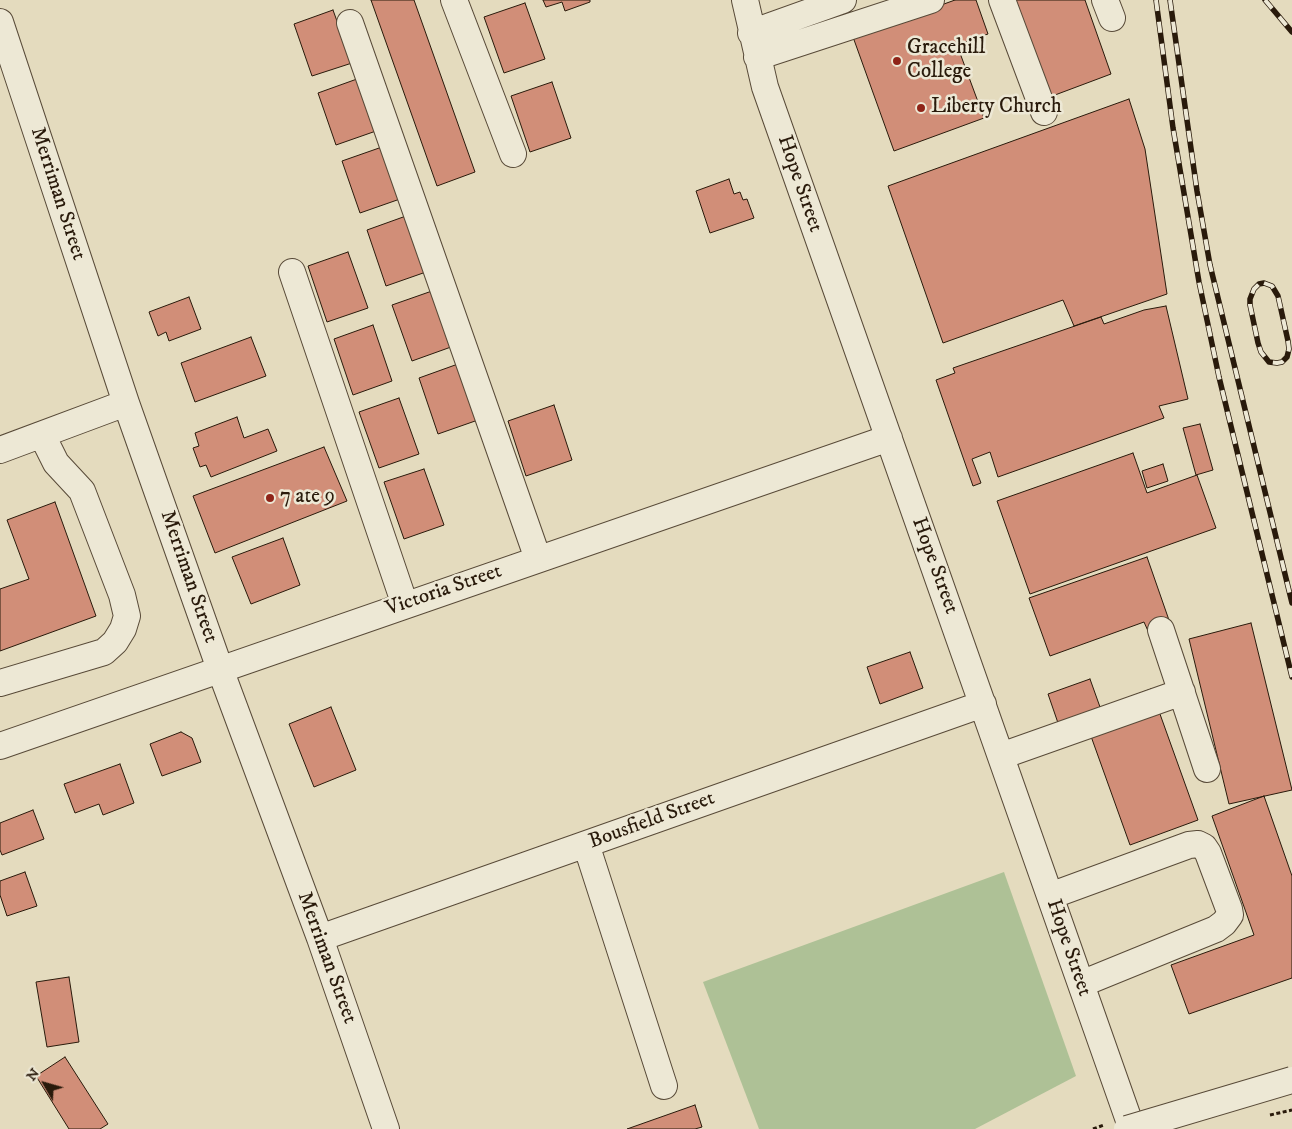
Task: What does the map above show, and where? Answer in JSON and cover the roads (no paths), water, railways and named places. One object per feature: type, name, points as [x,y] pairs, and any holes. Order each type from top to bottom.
[{"type":"street","points":[[454,0],[513,154]]},
{"type":"street","name":"Hope Street","points":[[745,0],[765,87],[1132,1129]]},
{"type":"street","points":[[754,45],[843,0]]},
{"type":"street","points":[[754,45],[931,0]]},
{"type":"street","points":[[1002,0],[1044,112]]},
{"type":"street","name":"Merriman Street","points":[[0,22],[126,403],[220,669],[320,938],[386,1129]]},
{"type":"street","points":[[350,23],[538,559]]},
{"type":"street","points":[[292,272],[405,605]]},
{"type":"street","points":[[0,450],[126,403]]},
{"type":"street","points":[[0,683],[104,652],[115,642],[124,629],[127,616],[122,595],[82,491],[56,462],[42,435]]},
{"type":"street","name":"Victoria Street","points":[[0,746],[889,438]]},
{"type":"street","points":[[1161,630],[1207,769]]},
{"type":"street","points":[[1001,756],[1182,692]]},
{"type":"street","name":"Bousfield Street","points":[[320,938],[983,704]]},
{"type":"street","points":[[586,844],[664,1086]]},
{"type":"street","points":[[1050,896],[1189,845],[1198,844],[1204,847],[1208,854],[1229,909],[1230,915],[1216,929],[1081,984]]},
{"type":"street","points":[[1128,1129],[1292,1080]]},
{"type":"railway","points":[[1156,0],[1173,128],[1199,282],[1219,377],[1292,677]]},
{"type":"railway","points":[[1170,0],[1197,191],[1210,265],[1292,603]]},
{"type":"railway","points":[[1265,0],[1292,32]]},
{"type":"railway","points":[[1264,283],[1272,286],[1278,296],[1288,341],[1287,357],[1282,362],[1277,363],[1269,362],[1261,352],[1250,305],[1254,289],[1259,284],[1264,283]]},
{"type":"place","name":"Gracehill College","points":[[897,61]]},
{"type":"place","name":"Liberty Church","points":[[921,108]]},
{"type":"place","name":"7 ate 9","points":[[270,498]]}]
